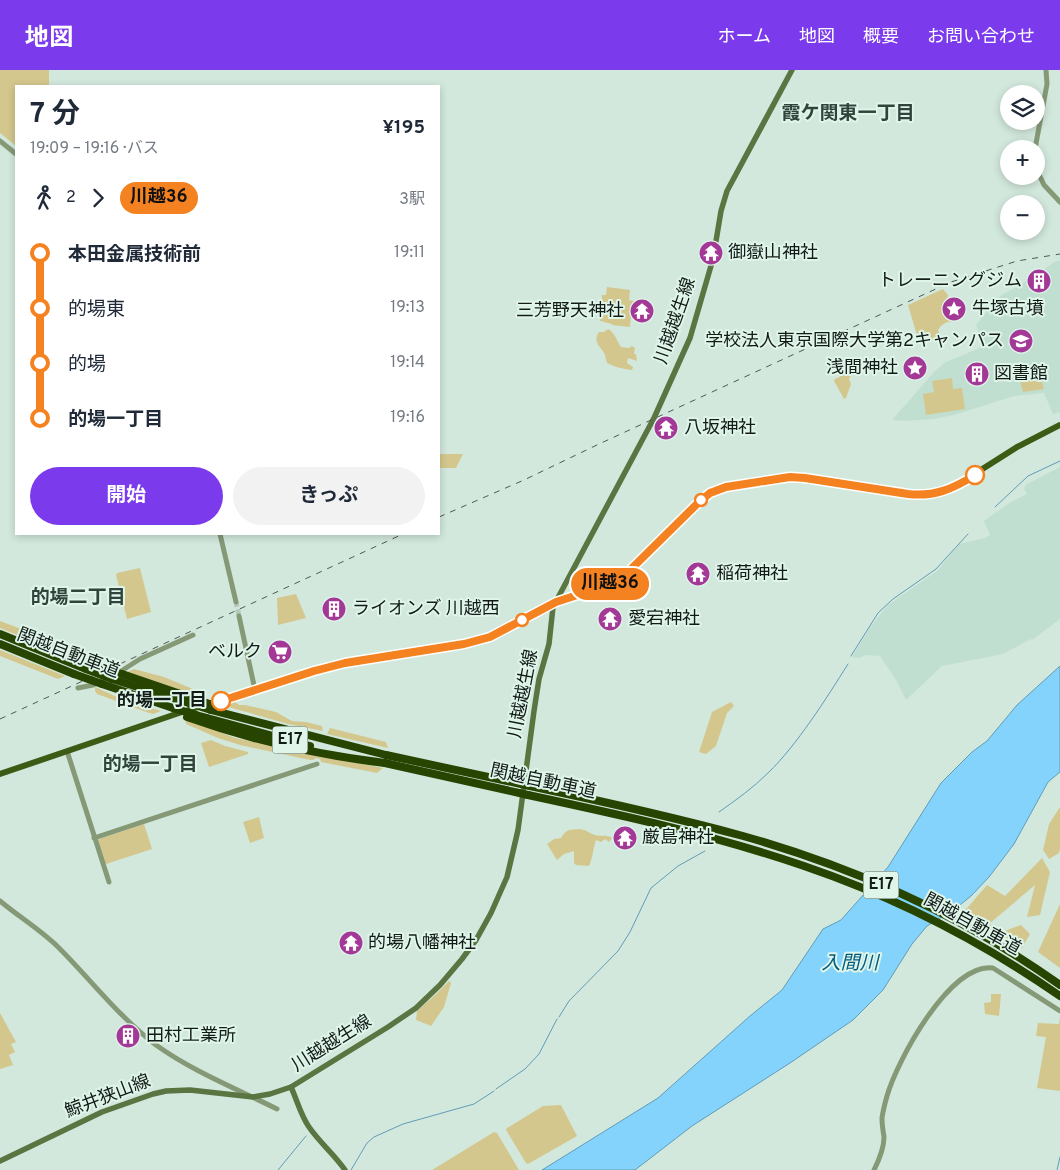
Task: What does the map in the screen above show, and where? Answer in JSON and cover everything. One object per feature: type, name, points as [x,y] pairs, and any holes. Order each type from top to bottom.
[{"type":"highway","name":"関越自動車道","points":[[0,634],[89,667],[112,679],[285,730],[386,755],[678,819],[808,857],[937,911],[1009,952],[1060,985]]},
{"type":"highway","name":"関越自動車道","points":[[0,644],[74,674],[170,709],[385,763],[676,828],[804,866],[885,897],[930,918],[1003,958],[1060,996]]},
{"type":"highway","points":[[89,667],[122,674],[198,700],[215,708]]},
{"type":"highway","points":[[170,709],[231,733],[354,760],[385,763]]},
{"type":"main road","name":"川越越生線","points":[[346,1170],[332,1152],[310,1130],[291,1087],[416,1008],[452,972],[486,923],[511,863],[520,821],[537,691],[549,644],[552,612],[654,418],[674,374],[695,324],[713,258],[727,192],[792,70]]},
{"type":"main road","points":[[0,774],[164,718],[345,663],[482,640],[490,637],[556,602],[605,586],[622,578],[698,503],[716,490],[771,479],[800,477],[908,494],[936,494],[954,487],[1017,447],[1060,425]]},
{"type":"main road","name":"鯨井狭山線","points":[[0,1161],[102,1112],[153,1094],[166,1091],[190,1090],[253,1097],[291,1087]]},
{"type":"street","points":[[1037,140],[1046,85],[1046,70]]},
{"type":"street","points":[[0,141],[15,153]]},
{"type":"street","points":[[1044,185],[1060,202]]},
{"type":"street","points":[[220,535],[236,602]]},
{"type":"street","points":[[239,616],[256,690]]},
{"type":"street","points":[[78,688],[103,681],[140,659],[193,635]]},
{"type":"street","points":[[67,751],[109,882]]},
{"type":"street","points":[[94,838],[317,764]]},
{"type":"street","points":[[0,901],[59,948],[122,1016],[155,1044],[177,1058],[277,1109]]},
{"type":"street","points":[[874,1170],[883,1144],[882,1118],[894,1073],[935,1006],[955,985],[974,970],[993,968],[1060,1011]]},
{"type":"shaded area","points":[[0,70],[49,70],[49,85],[15,85],[15,145],[0,133]]},
{"type":"shaded area","name":"学校法人東京国際大学第2キャンパス","points":[[1056,261],[1060,261],[1060,412],[1053,414],[1044,393],[1014,396],[954,415],[933,419],[892,420],[944,363],[984,346],[976,325],[997,299]]},
{"type":"shaded area","points":[[607,287],[630,290],[629,300],[639,302],[645,306],[645,309],[640,308],[638,316],[631,316],[630,327],[612,325],[600,321],[602,295],[606,295]]},
{"type":"shaded area","points":[[943,289],[948,295],[945,307],[956,320],[940,327],[938,330],[941,338],[919,342],[908,305]]},
{"type":"shaded area","points":[[608,329],[621,347],[629,348],[632,346],[635,348],[634,354],[636,354],[637,361],[628,358],[627,363],[633,367],[632,370],[619,368],[607,363],[605,355],[596,339],[599,332],[604,332]]},
{"type":"shaded area","points":[[849,372],[851,384],[844,399],[834,381]]},
{"type":"shaded area","points":[[1040,375],[1044,389],[1023,392],[1020,381]]},
{"type":"shaded area","points":[[952,378],[953,389],[962,388],[965,409],[926,415],[923,394],[934,392],[932,381]]},
{"type":"shaded area","points":[[440,454],[463,454],[456,468],[440,468]]},
{"type":"shaded area","points":[[1060,467],[1060,619],[1032,640],[1003,654],[942,666],[906,700],[896,680],[880,656],[852,657],[871,626],[888,605],[937,571],[959,544],[990,535],[984,521],[1011,502],[1027,494],[1024,488],[1027,484]]},
{"type":"shaded area","points":[[140,568],[151,612],[127,619],[116,575],[117,573]]},
{"type":"shaded area","points":[[296,594],[306,618],[278,625],[277,598]]},
{"type":"shaded area","points":[[0,621],[96,657],[96,664],[0,628]]},
{"type":"shaded area","points":[[0,650],[65,676],[58,679],[0,656]]},
{"type":"shaded area","points":[[134,669],[164,677],[200,692],[201,699],[166,685],[125,673]]},
{"type":"shaded area","points":[[95,687],[117,697],[161,711],[153,714],[149,713],[97,694]]},
{"type":"shaded area","points":[[235,702],[239,705],[276,712],[292,721],[322,726],[323,731],[288,724],[225,706],[225,704]]},
{"type":"shaded area","points":[[731,702],[734,706],[727,713],[716,746],[706,754],[699,752],[712,712]]},
{"type":"shaded area","points":[[185,718],[235,738],[383,768],[377,773],[321,762],[320,759],[316,758],[310,760],[240,745],[186,724]]},
{"type":"shaded area","points":[[330,728],[386,742],[388,748],[327,734]]},
{"type":"shaded area","points":[[211,740],[248,752],[248,754],[209,767],[201,743]]},
{"type":"shaded area","points":[[1060,807],[1060,849],[1059,853],[1049,859],[1043,850],[1049,824]]},
{"type":"shaded area","points":[[259,817],[264,838],[250,843],[243,822]]},
{"type":"shaded area","points":[[144,824],[152,849],[106,864],[98,841],[99,839]]},
{"type":"shaded area","points":[[579,829],[595,835],[612,838],[609,842],[605,839],[601,842],[596,840],[589,866],[576,865],[574,863],[574,851],[564,854],[557,860],[547,844],[554,839],[561,838],[568,830]]},
{"type":"shaded area","points":[[1042,858],[1050,872],[1040,915],[1027,917],[1035,885],[989,924],[1002,932],[1021,925],[1030,934],[1022,948],[962,914],[987,885],[1005,896]]},
{"type":"shaded area","points":[[1060,904],[1060,968],[1038,952]]},
{"type":"shaded area","points":[[449,981],[451,983],[444,1007],[431,1026],[416,1020],[417,1011]]},
{"type":"shaded area","points":[[991,994],[1001,994],[999,1016],[985,1014],[984,1003],[991,1002]]},
{"type":"shaded area","points":[[0,1013],[16,1042],[11,1044],[15,1052],[9,1055],[13,1065],[0,1069]]},
{"type":"shaded area","points":[[1060,1016],[1060,1091],[1037,1088],[1046,1037],[1036,1036],[1038,1023],[1059,1024]]},
{"type":"shaded area","points":[[561,1105],[577,1136],[528,1164],[526,1163],[506,1130],[507,1128],[543,1106]]},
{"type":"shaded area","points":[[494,1132],[497,1133],[519,1170],[432,1170]]},
{"type":"water","name":"入間川","points":[[1060,666],[1060,772],[1048,782],[1014,844],[989,877],[955,909],[927,926],[912,944],[883,990],[853,1020],[692,1126],[635,1170],[542,1170],[658,1098],[782,990],[823,929],[841,920],[888,867],[941,783],[972,752],[987,741],[1017,705]]},
{"type":"waterway","points":[[995,507],[1028,476],[1060,461]]},
{"type":"waterway","points":[[851,656],[878,613],[893,599],[936,569],[968,534]]},
{"type":"waterway","points":[[719,812],[756,784],[779,762],[811,721],[848,664]]},
{"type":"waterway","points":[[559,1017],[569,1001],[618,951],[630,932],[651,888],[678,866],[705,851]]},
{"type":"waterway","points":[[496,1089],[525,1069],[539,1054],[557,1019]]},
{"type":"waterway","points":[[351,1170],[367,1143],[374,1137],[403,1124],[474,1104],[494,1091]]},
{"type":"waterway","points":[[278,1170],[306,1136]]},
{"type":"waterway","points":[[1057,1170],[1060,1157]]},
{"type":"tunnel","points":[[236,602],[239,616]]},
{"type":"railway","points":[[440,517],[524,480],[951,282],[1017,261],[1060,254]]},
{"type":"railway","points":[[0,719],[401,535]]},
{"type":"bus line","name":"川越36","points":[[221,701],[345,663],[464,644],[490,637],[556,602],[605,586],[622,578],[698,503],[710,493],[721,488],[771,479],[800,477],[924,495],[936,494],[950,489],[975,475]]},
{"type":"place","name":"御嶽山神社","points":[[711,253]]},
{"type":"place","name":"トレーニングジム","points":[[1039,281]]},
{"type":"place","name":"牛塚古墳","points":[[954,309]]},
{"type":"place","name":"三芳野天神社","points":[[642,311]]},
{"type":"place","name":"学校法人東京国際大学第2キャンパス","points":[[1021,341]]},
{"type":"place","name":"浅間神社","points":[[915,368]]},
{"type":"place","name":"図書館","points":[[977,374]]},
{"type":"place","name":"八坂神社","points":[[666,428]]},
{"type":"place","name":"稲荷神社","points":[[698,574]]},
{"type":"place","name":"ライオンズ 川越西","points":[[334,609]]},
{"type":"place","name":"愛宕神社","points":[[610,619]]},
{"type":"place","name":"ベルク","points":[[280,652]]},
{"type":"place","name":"的場一丁目","points":[[221,701]]},
{"type":"place","name":"厳島神社","points":[[625,838]]},
{"type":"place","name":"的場八幡神社","points":[[351,943]]},
{"type":"place","name":"田村工業所","points":[[128,1036]]},
{"type":"district","name":"霞ケ関東一丁目","points":[[848,114]]},
{"type":"district","name":"的場二丁目","points":[[78,598]]},
{"type":"district","name":"的場一丁目","points":[[150,765]]}]
